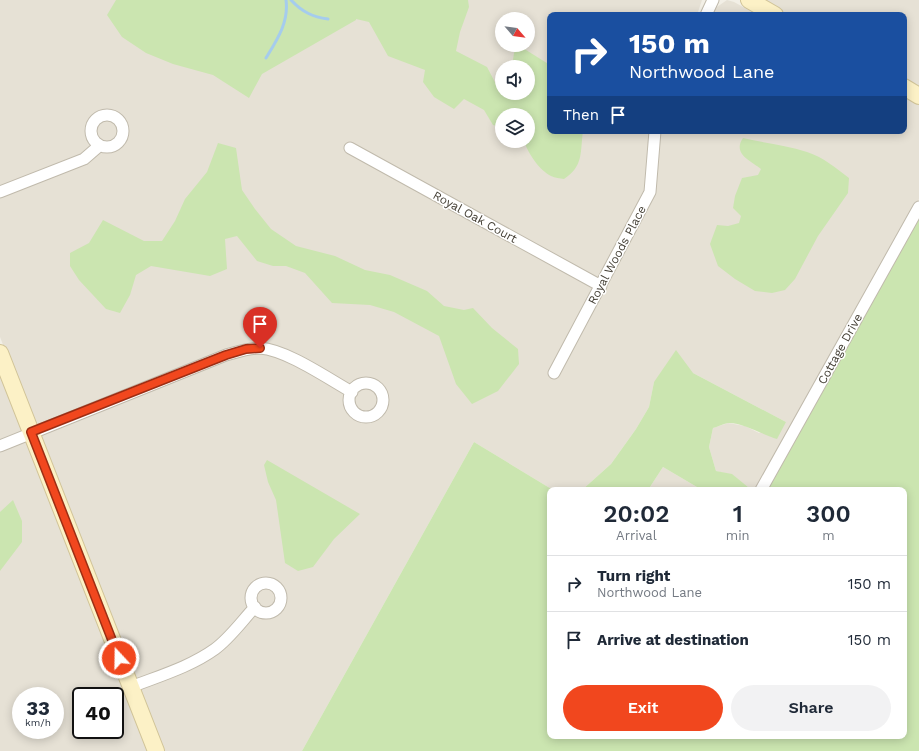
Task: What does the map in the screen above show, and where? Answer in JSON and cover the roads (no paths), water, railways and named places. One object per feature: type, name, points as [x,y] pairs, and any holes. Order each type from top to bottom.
[{"type":"street","points":[[707,12],[713,0]]},
{"type":"street","points":[[749,0],[771,12]]},
{"type":"street","points":[[907,89],[919,96]]},
{"type":"street","name":"Royal Woods Place","points":[[554,373],[650,192],[655,134]]},
{"type":"street","points":[[0,192],[84,159],[99,146]]},
{"type":"street","name":"Royal Oak Court","points":[[350,148],[601,286]]},
{"type":"street","name":"Cottage Drive","points":[[763,487],[919,207]]},
{"type":"street","points":[[0,446],[31,432],[226,355],[252,349],[268,349],[283,354],[352,392]]},
{"type":"street","points":[[0,353],[156,751]]},
{"type":"street","points":[[131,687],[188,664],[209,653],[222,642],[255,607]]},
{"type":"waterway","points":[[266,58],[278,38],[284,23],[286,16],[286,0]]},
{"type":"waterway","points":[[291,0],[299,8],[308,13],[317,17],[328,19]]}]
